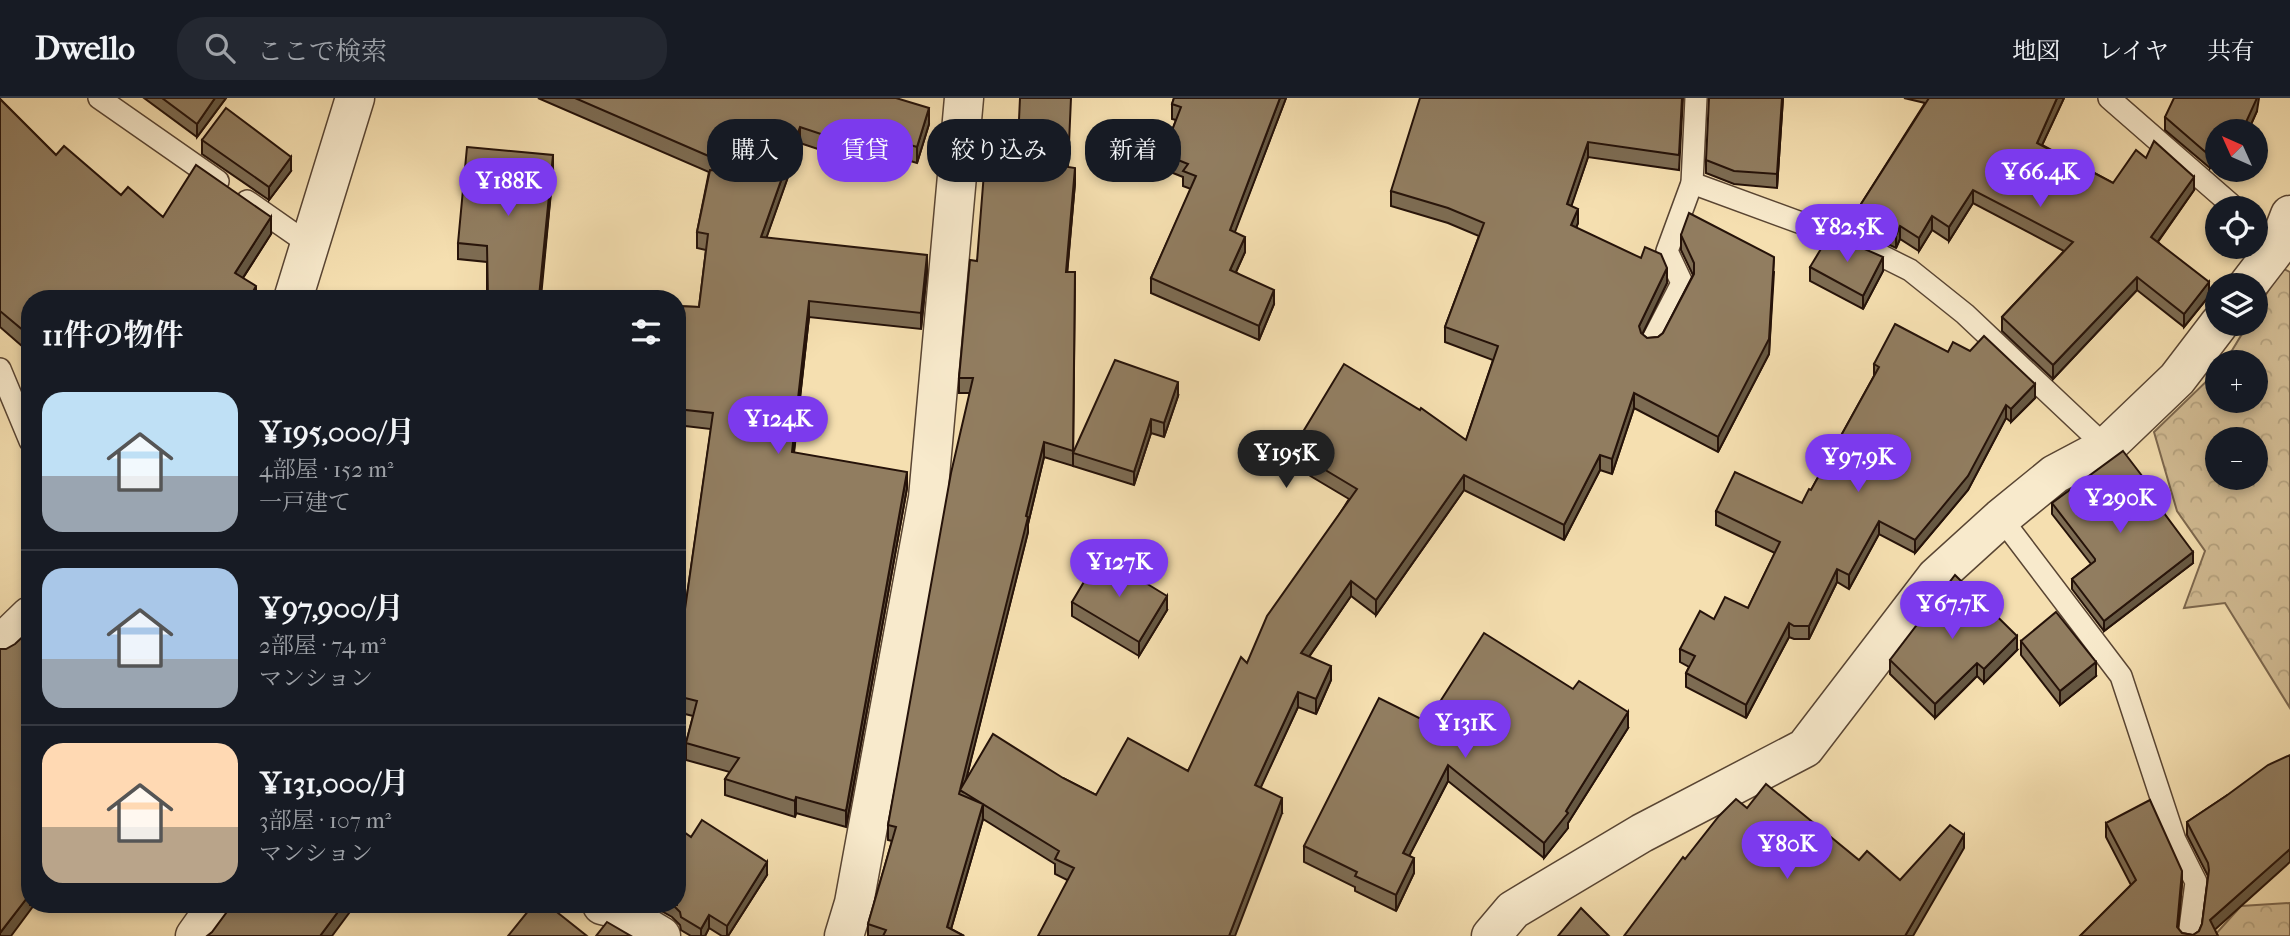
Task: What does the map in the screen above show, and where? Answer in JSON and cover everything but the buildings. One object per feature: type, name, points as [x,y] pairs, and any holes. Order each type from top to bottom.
[{"type":"street","points":[[296,290],[355,98]]},
{"type":"street","points":[[844,936],[856,890],[928,499],[964,98]]},
{"type":"street","points":[[2254,273],[2275,229]]},
{"type":"street","points":[[1491,936],[1513,910],[1642,833],[1805,748],[1937,577],[2054,474],[2106,447],[2176,379],[2210,336]]},
{"type":"street","points":[[21,625],[0,645],[21,656]]},
{"type":"street","points":[[195,936],[211,913]]},
{"type":"street","points":[[623,913],[662,936]]},
{"type":"lane","points":[[99,98],[310,245]]},
{"type":"lane","points":[[1652,341],[1682,283],[1667,251],[1692,183],[1696,98]]},
{"type":"lane","points":[[2109,98],[2221,196]]},
{"type":"lane","points":[[1692,183],[1856,243],[1910,270],[1965,314],[2106,447]]},
{"type":"lane","points":[[0,369],[21,419]]},
{"type":"lane","points":[[2001,518],[2121,676],[2175,840],[2196,881],[2189,936]]},
{"type":"green space","points":[[2282,268],[2290,272],[2290,708],[2225,603],[2184,608],[2205,551],[2177,511],[2154,432],[2205,383],[2205,413],[2268,413],[2268,350],[2232,350],[2241,336],[2268,336],[2268,291]]},
{"type":"green space","points":[[2290,903],[2290,936],[2214,936],[2241,906]]}]
